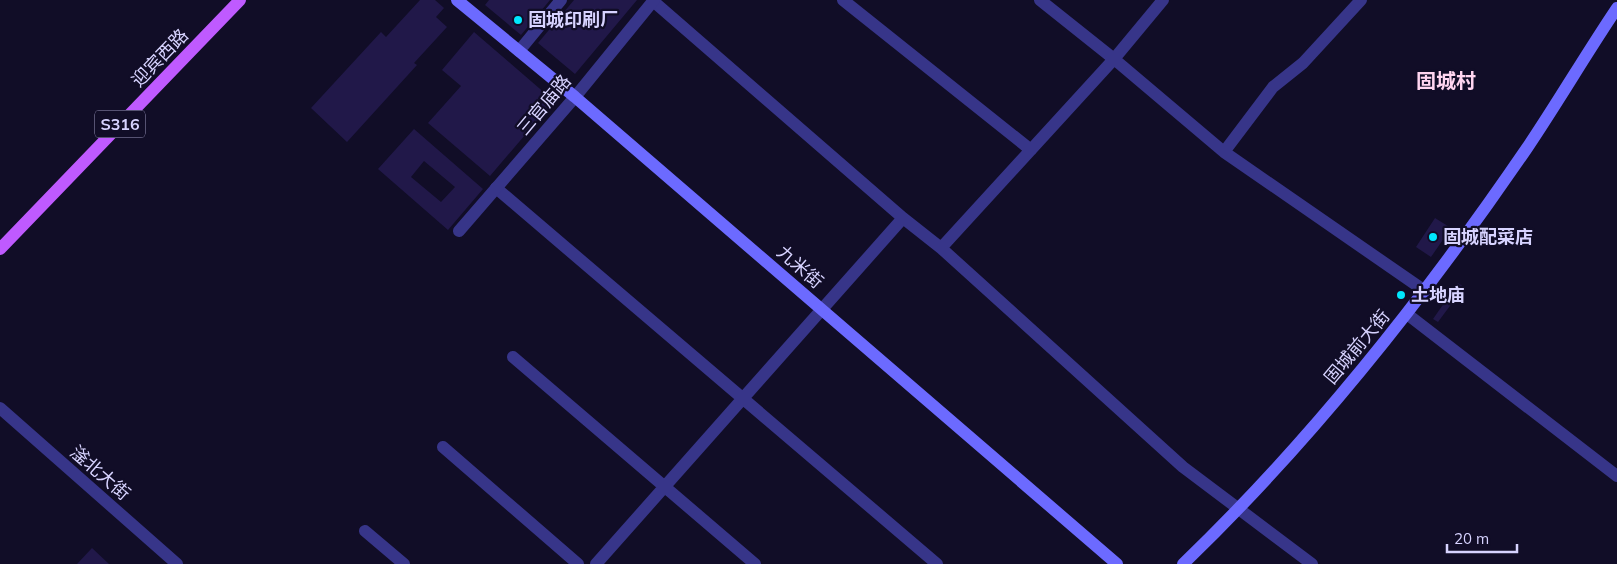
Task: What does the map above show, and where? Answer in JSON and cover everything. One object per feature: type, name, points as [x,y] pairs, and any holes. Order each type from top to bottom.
[{"type":"main road","name":"迎宾西路","points":[[0,249],[240,0]]},
{"type":"street","name":"九米街","points":[[457,0],[575,97],[1116,564]]},
{"type":"street","points":[[519,51],[561,0]]},
{"type":"street","points":[[843,0],[1031,150]]},
{"type":"street","points":[[1040,0],[1114,59],[1224,152],[1425,291]]},
{"type":"street","points":[[941,248],[1114,59],[1163,0]]},
{"type":"street","points":[[1224,152],[1273,87],[1303,63],[1361,0]]},
{"type":"street","points":[[654,1],[903,218],[941,248],[1183,467],[1312,564]]},
{"type":"street","name":"三官庙路","points":[[459,231],[575,97],[654,1]]},
{"type":"street","name":"固城前大街","points":[[1183,564],[1240,509],[1408,314],[1527,147],[1616,13]]},
{"type":"street","points":[[496,188],[937,564]]},
{"type":"street","points":[[596,564],[903,218]]},
{"type":"street","points":[[1408,314],[1617,476]]},
{"type":"street","points":[[513,357],[755,564]]},
{"type":"street","name":"滏北大街","points":[[0,408],[177,564]]},
{"type":"street","points":[[443,447],[578,564]]},
{"type":"street","points":[[365,531],[404,564]]},
{"type":"building","points":[[420,0],[435,0],[444,8],[436,17],[447,27],[414,63],[417,65],[347,142],[311,108],[381,32],[386,37]]},
{"type":"building","name":"固城印刷厂","points":[[489,0],[550,0],[521,35],[485,5]]},
{"type":"building","points":[[574,0],[637,0],[575,74],[538,43]]},
{"type":"building","points":[[474,32],[554,101],[490,176],[428,123],[461,86],[442,70]]},
{"type":"building","points":[[414,129],[483,189],[448,230],[378,169]],"holes":[[[424,161],[455,187],[441,202],[411,177]]]},
{"type":"building","name":"固城配菜店","points":[[1435,218],[1451,228],[1431,257],[1416,247]]},
{"type":"building","points":[[1458,283],[1464,287],[1438,322],[1433,319]]},
{"type":"building","points":[[92,548],[109,564],[77,564]]},
{"type":"place","name":"固城印刷厂","points":[[518,20]]},
{"type":"place","name":"固城配菜店","points":[[1433,237]]},
{"type":"place","name":"土地庙","points":[[1401,295]]},
{"type":"district","name":"固城村","points":[[1446,81]]}]
